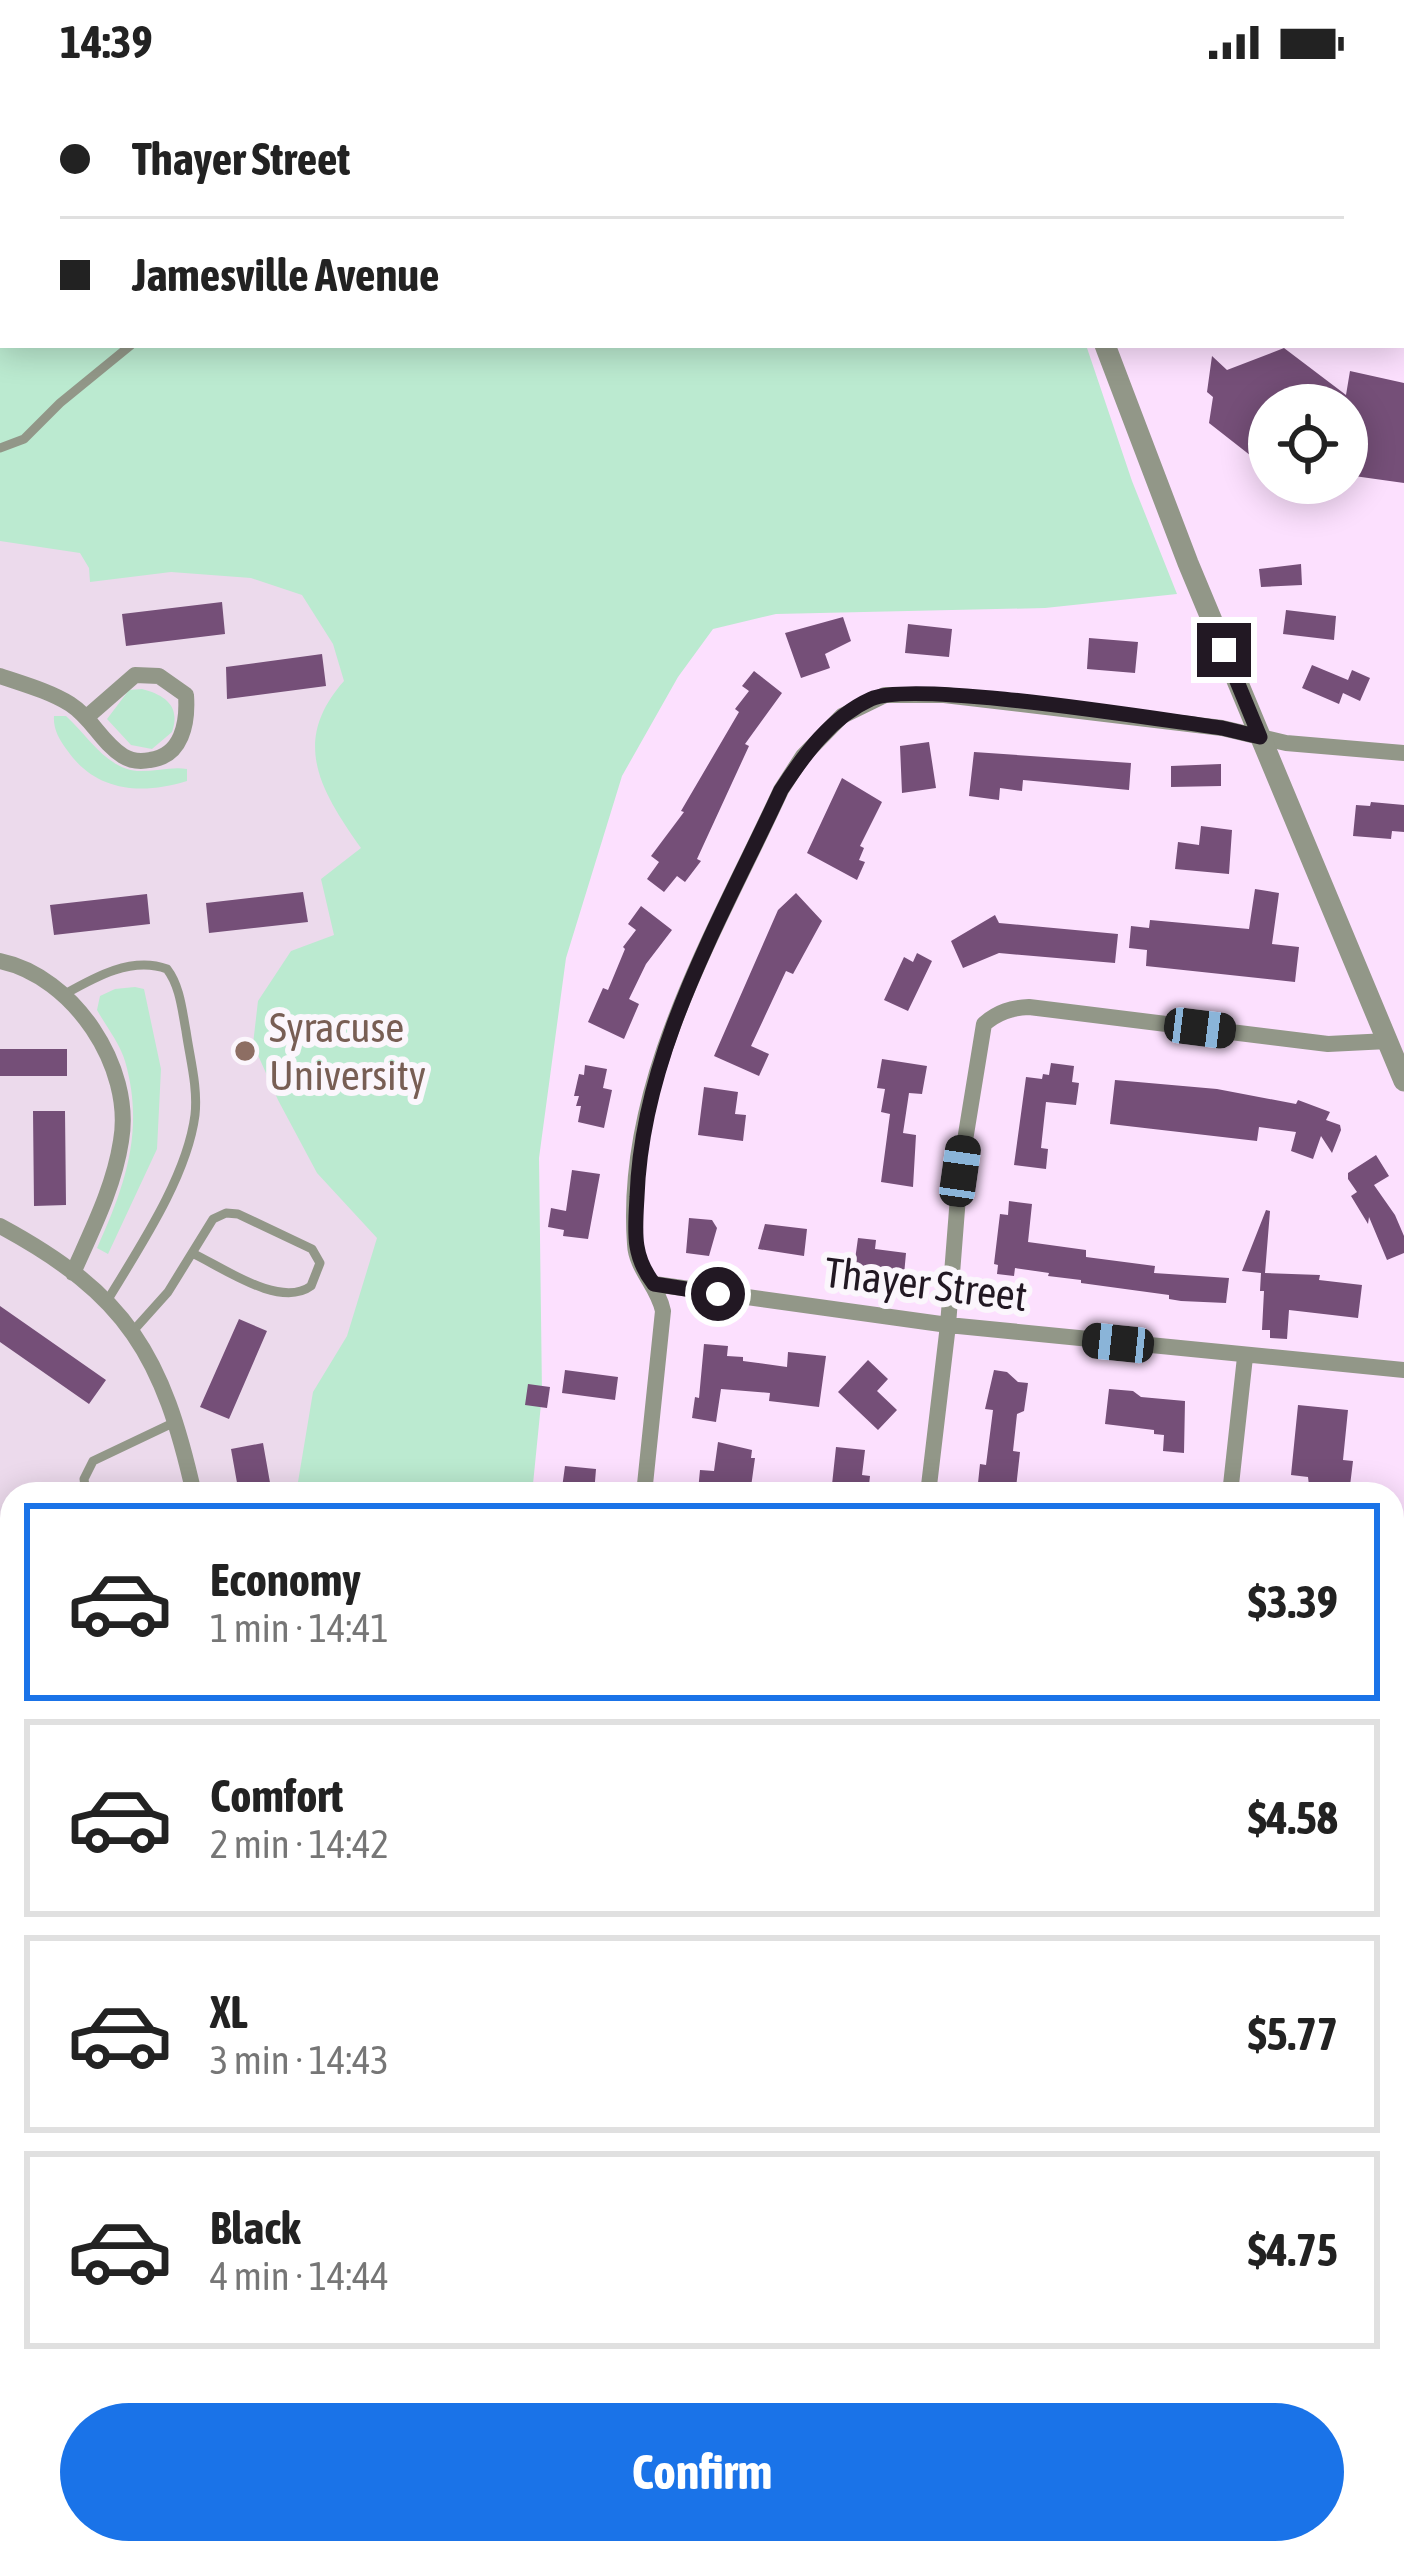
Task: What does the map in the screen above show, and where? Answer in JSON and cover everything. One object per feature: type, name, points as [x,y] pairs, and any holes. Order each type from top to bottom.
[{"type":"street","points":[[1106,348],[1260,737],[1404,1081]]},
{"type":"street","points":[[0,676],[65,700],[88,716],[126,759],[142,762],[164,758],[184,730],[186,695],[159,676],[135,675],[88,716]]},
{"type":"street","points":[[645,1482],[663,1311],[634,1249],[637,1182],[656,1073],[676,1018],[781,790],[803,756],[842,716],[885,694],[944,695],[1404,754]]},
{"type":"street","points":[[0,961],[17,965],[65,994],[90,1023],[111,1062],[123,1135],[113,1180],[73,1273]]},
{"type":"street","points":[[929,1482],[960,1171],[984,1024],[1014,1008],[1029,1007],[1328,1044],[1388,1041]]},
{"type":"street","points":[[0,1226],[73,1273],[134,1331],[161,1379],[177,1421],[191,1482]]},
{"type":"street","name":"Thayer Street","points":[[654,1284],[948,1325],[1404,1370]]},
{"type":"street","points":[[1230,1482],[1245,1357]]},
{"type":"lane","points":[[0,448],[24,439],[127,348]]},
{"type":"lane","points":[[65,994],[128,967],[167,969],[181,1000],[195,1086],[188,1148],[148,1232],[107,1301]]},
{"type":"lane","points":[[134,1331],[152,1314],[213,1219],[226,1213],[238,1214],[312,1249],[320,1263],[310,1286],[295,1294],[264,1286],[192,1253]]},
{"type":"lane","points":[[84,1482],[93,1461],[177,1421]]},
{"type":"shaded area","name":"Syracuse University","points":[[0,348],[437,348],[459,1482],[0,1482]]},
{"type":"green space","points":[[0,348],[1087,348],[1177,594],[1045,608],[776,614],[713,629],[678,677],[622,776],[566,958],[539,1158],[542,1394],[533,1482],[298,1482],[313,1392],[347,1336],[377,1238],[317,1173],[253,1044],[258,1001],[291,951],[334,935],[321,879],[361,848],[334,806],[317,766],[318,725],[344,681],[333,644],[302,595],[251,578],[171,572],[90,582],[89,568],[80,553],[0,541]]},
{"type":"green space","points":[[142,689],[164,698],[174,715],[172,732],[152,749],[131,745],[107,719],[129,690]]},
{"type":"green space","points":[[54,716],[66,716],[98,750],[126,769],[187,769],[187,781],[153,788],[106,782],[67,750],[57,734]]},
{"type":"green space","points":[[144,989],[161,1069],[157,1149],[108,1254],[97,1248],[123,1180],[133,1111],[123,1055],[97,1010],[100,996]]},
{"type":"building","points":[[1284,348],[1331,384],[1248,384],[1248,454],[1209,423],[1212,356],[1227,370]]},
{"type":"building","points":[[1350,371],[1404,383],[1404,483],[1368,478],[1368,384],[1348,384]]},
{"type":"building","points":[[1301,564],[1302,585],[1261,587],[1259,569]]},
{"type":"building","points":[[222,602],[225,634],[126,646],[122,614]]},
{"type":"building","points":[[1286,610],[1336,616],[1334,640],[1283,634]]},
{"type":"building","points":[[843,617],[851,641],[825,654],[830,668],[801,678],[785,633]]},
{"type":"building","points":[[908,624],[952,629],[949,657],[905,653]]},
{"type":"building","points":[[1089,638],[1138,642],[1135,673],[1087,669]]},
{"type":"building","points":[[322,654],[326,686],[227,699],[226,667]]},
{"type":"building","points":[[1312,665],[1348,680],[1352,670],[1370,678],[1360,701],[1343,693],[1339,704],[1302,688]]},
{"type":"building","points":[[754,671],[782,693],[745,744],[749,746],[697,859],[701,861],[685,882],[677,876],[664,892],[647,879],[659,862],[651,856],[684,812],[739,712],[735,709],[749,691],[742,686]]},
{"type":"building","points":[[929,742],[936,788],[902,793],[900,746]]},
{"type":"building","points":[[974,752],[1131,763],[1129,790],[1023,780],[1022,791],[1000,788],[999,800],[969,796]]},
{"type":"building","points":[[1221,764],[1221,786],[1171,787],[1171,766]]},
{"type":"building","points":[[842,778],[882,802],[860,846],[864,848],[859,860],[865,862],[857,880],[807,853]]},
{"type":"building","points":[[1371,802],[1404,805],[1404,832],[1392,831],[1391,839],[1353,836],[1356,805],[1370,806]]},
{"type":"building","points":[[1201,826],[1232,830],[1229,874],[1175,869],[1178,842],[1199,845]]},
{"type":"building","points":[[1255,889],[1279,893],[1272,944],[1299,947],[1295,982],[1146,966],[1147,950],[1129,948],[1131,926],[1149,928],[1150,920],[1249,929]]},
{"type":"building","points":[[303,892],[308,922],[209,933],[206,903]]},
{"type":"building","points":[[796,893],[822,921],[793,974],[786,971],[751,1046],[769,1054],[759,1076],[714,1056],[778,910]]},
{"type":"building","points":[[147,894],[150,924],[54,935],[50,905]]},
{"type":"building","points":[[641,906],[672,930],[646,964],[629,999],[639,1004],[624,1039],[588,1022],[603,988],[608,990],[623,947],[636,930],[628,924]]},
{"type":"building","points":[[995,915],[999,923],[1118,934],[1115,963],[999,953],[963,968],[951,941]]},
{"type":"building","points":[[917,953],[932,961],[908,1011],[884,1000],[904,957],[913,962]]},
{"type":"building","points":[[0,1049],[67,1049],[67,1076],[0,1076]]},
{"type":"building","points":[[882,1059],[927,1066],[922,1094],[909,1093],[903,1133],[916,1135],[913,1187],[881,1182],[890,1114],[881,1112],[885,1089],[877,1088]]},
{"type":"building","points":[[1051,1063],[1074,1066],[1072,1082],[1079,1083],[1076,1105],[1046,1102],[1041,1148],[1048,1149],[1046,1169],[1014,1165],[1026,1077],[1042,1079],[1043,1074],[1049,1075]]},
{"type":"building","points":[[585,1065],[607,1069],[603,1088],[612,1090],[604,1128],[578,1122],[581,1106],[576,1106],[579,1096],[574,1096]]},
{"type":"building","points":[[1115,1080],[1217,1089],[1296,1104],[1298,1100],[1330,1112],[1326,1120],[1340,1125],[1341,1130],[1332,1153],[1321,1136],[1313,1159],[1291,1151],[1296,1132],[1259,1127],[1257,1141],[1110,1124]]},
{"type":"building","points":[[704,1087],[738,1092],[735,1114],[746,1115],[743,1141],[698,1135]]},
{"type":"building","points":[[33,1111],[65,1111],[66,1205],[34,1206]]},
{"type":"building","points":[[1376,1155],[1389,1176],[1374,1185],[1404,1236],[1404,1253],[1387,1260],[1369,1217],[1368,1224],[1351,1196],[1357,1192],[1348,1179],[1348,1173]]},
{"type":"building","points":[[572,1170],[600,1174],[588,1239],[563,1236],[564,1230],[548,1227],[551,1208],[566,1211]]},
{"type":"building","points":[[1009,1201],[1032,1204],[1028,1242],[1086,1250],[1086,1257],[1155,1266],[1154,1273],[1229,1278],[1226,1303],[1181,1301],[1015,1268],[1014,1276],[997,1274],[1000,1214],[1008,1215]]},
{"type":"building","points":[[1266,1210],[1270,1211],[1265,1273],[1320,1275],[1319,1280],[1362,1285],[1358,1318],[1289,1310],[1287,1339],[1270,1338],[1270,1330],[1262,1330],[1261,1273],[1242,1271]]},
{"type":"building","points":[[689,1218],[712,1220],[717,1228],[709,1256],[686,1253]]},
{"type":"building","points":[[765,1224],[807,1229],[804,1256],[758,1249]]},
{"type":"building","points":[[858,1238],[876,1240],[875,1249],[906,1253],[904,1275],[873,1281],[865,1268],[854,1267]]},
{"type":"building","points":[[0,1306],[106,1380],[89,1404],[0,1342]]},
{"type":"building","points":[[239,1319],[267,1331],[229,1419],[200,1407]]},
{"type":"building","points":[[704,1344],[728,1346],[727,1356],[743,1357],[743,1361],[787,1367],[788,1352],[826,1356],[819,1407],[769,1401],[770,1393],[721,1389],[716,1422],[692,1418],[695,1397],[699,1398]]},
{"type":"building","points":[[868,1360],[888,1379],[877,1391],[897,1410],[878,1430],[838,1392]]},
{"type":"building","points":[[565,1370],[618,1377],[615,1400],[562,1393]]},
{"type":"building","points":[[994,1370],[1028,1383],[1024,1411],[1017,1414],[1013,1451],[1020,1452],[1017,1482],[978,1482],[980,1464],[986,1465],[993,1410],[985,1409]]},
{"type":"building","points":[[528,1384],[550,1387],[547,1408],[525,1405]]},
{"type":"building","points":[[1109,1389],[1185,1401],[1184,1453],[1163,1451],[1164,1435],[1154,1430],[1105,1424]]},
{"type":"building","points":[[1298,1405],[1348,1410],[1343,1460],[1353,1461],[1350,1482],[1309,1482],[1308,1477],[1291,1475]]},
{"type":"building","points":[[718,1442],[752,1450],[752,1482],[699,1482],[700,1470],[714,1471]]},
{"type":"building","points":[[263,1443],[270,1482],[237,1482],[231,1449]]},
{"type":"building","points":[[836,1447],[865,1450],[862,1475],[870,1476],[869,1482],[832,1482]]},
{"type":"building","points":[[565,1466],[596,1469],[595,1482],[563,1482]]},
{"type":"place","name":"Syracuse University","points":[[245,1051]]},
{"type":"route","points":[[718,1294],[654,1284],[634,1249],[647,1106],[676,1018],[781,790],[803,756],[842,716],[885,694],[944,695],[1222,728],[1260,737],[1224,650]]}]
